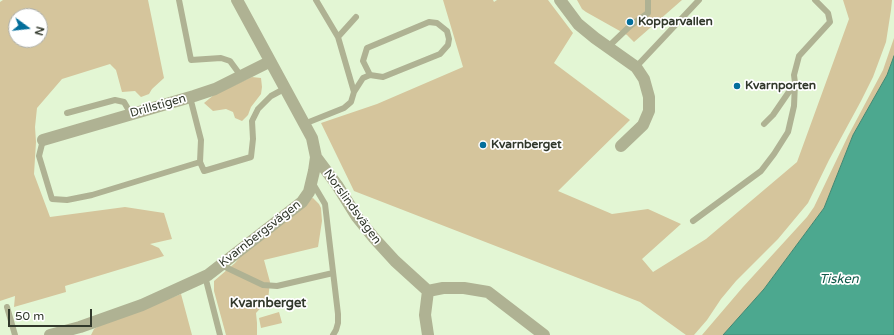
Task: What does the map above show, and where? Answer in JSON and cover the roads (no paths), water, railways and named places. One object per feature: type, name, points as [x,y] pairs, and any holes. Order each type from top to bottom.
[{"type":"street","name":"Kvarnbergsvägen","points":[[50,335],[79,331],[142,305],[205,276],[302,202],[309,192],[316,156],[312,138],[269,62],[237,0]]},
{"type":"street","points":[[560,0],[578,24],[636,67],[644,79],[649,97],[649,111],[643,125],[621,146]]},
{"type":"street","name":"Drillstigen","points":[[42,140],[215,89],[269,62]]},
{"type":"street","name":"Norslindsvägen","points":[[316,156],[337,185],[357,217],[374,238],[395,261],[428,291]]},
{"type":"street","points":[[428,335],[426,304],[428,291],[443,288],[473,289],[488,292],[544,335]]},
{"type":"lane","points":[[179,0],[191,60],[220,58],[230,61],[241,76]]},
{"type":"lane","points":[[316,0],[338,37],[354,92]]},
{"type":"lane","points":[[608,47],[630,26],[648,13],[648,0]]},
{"type":"lane","points":[[636,67],[699,0]]},
{"type":"lane","points":[[693,221],[761,171],[788,132],[794,106],[794,75],[799,56],[830,22],[828,13],[815,0]]},
{"type":"lane","points":[[338,37],[356,18]]},
{"type":"lane","points":[[304,124],[344,108],[351,102],[354,92],[363,78],[370,75],[384,77],[440,54],[448,46],[449,39],[446,31],[437,23],[429,22],[366,48],[363,61],[370,75]]},
{"type":"lane","points":[[764,124],[773,115],[795,83]]},
{"type":"lane","points":[[190,97],[201,140],[200,162],[204,171],[251,157],[253,139],[252,121],[258,109],[271,96],[284,89]]},
{"type":"lane","points":[[67,113],[115,100],[124,102],[131,114]]},
{"type":"lane","points":[[42,140],[39,156],[52,200],[66,200],[92,195],[200,162]]},
{"type":"lane","points":[[312,182],[325,204],[338,319],[336,330],[333,335]]},
{"type":"lane","points":[[221,265],[263,285],[277,286],[333,273]]},
{"type":"lane","points":[[205,276],[220,335]]},
{"type":"lane","points":[[7,307],[15,335]]},
{"type":"water","name":"Tisken","points":[[894,56],[894,335],[723,335],[764,289],[824,208],[853,135],[887,75]]},
{"type":"place","name":"Kopparvallen","points":[[630,22]]},
{"type":"place","name":"Kvarnporten","points":[[737,86]]},
{"type":"place","name":"Kvarnberget","points":[[483,145]]},
{"type":"district","name":"Kvarnberget","points":[[268,304]]}]
